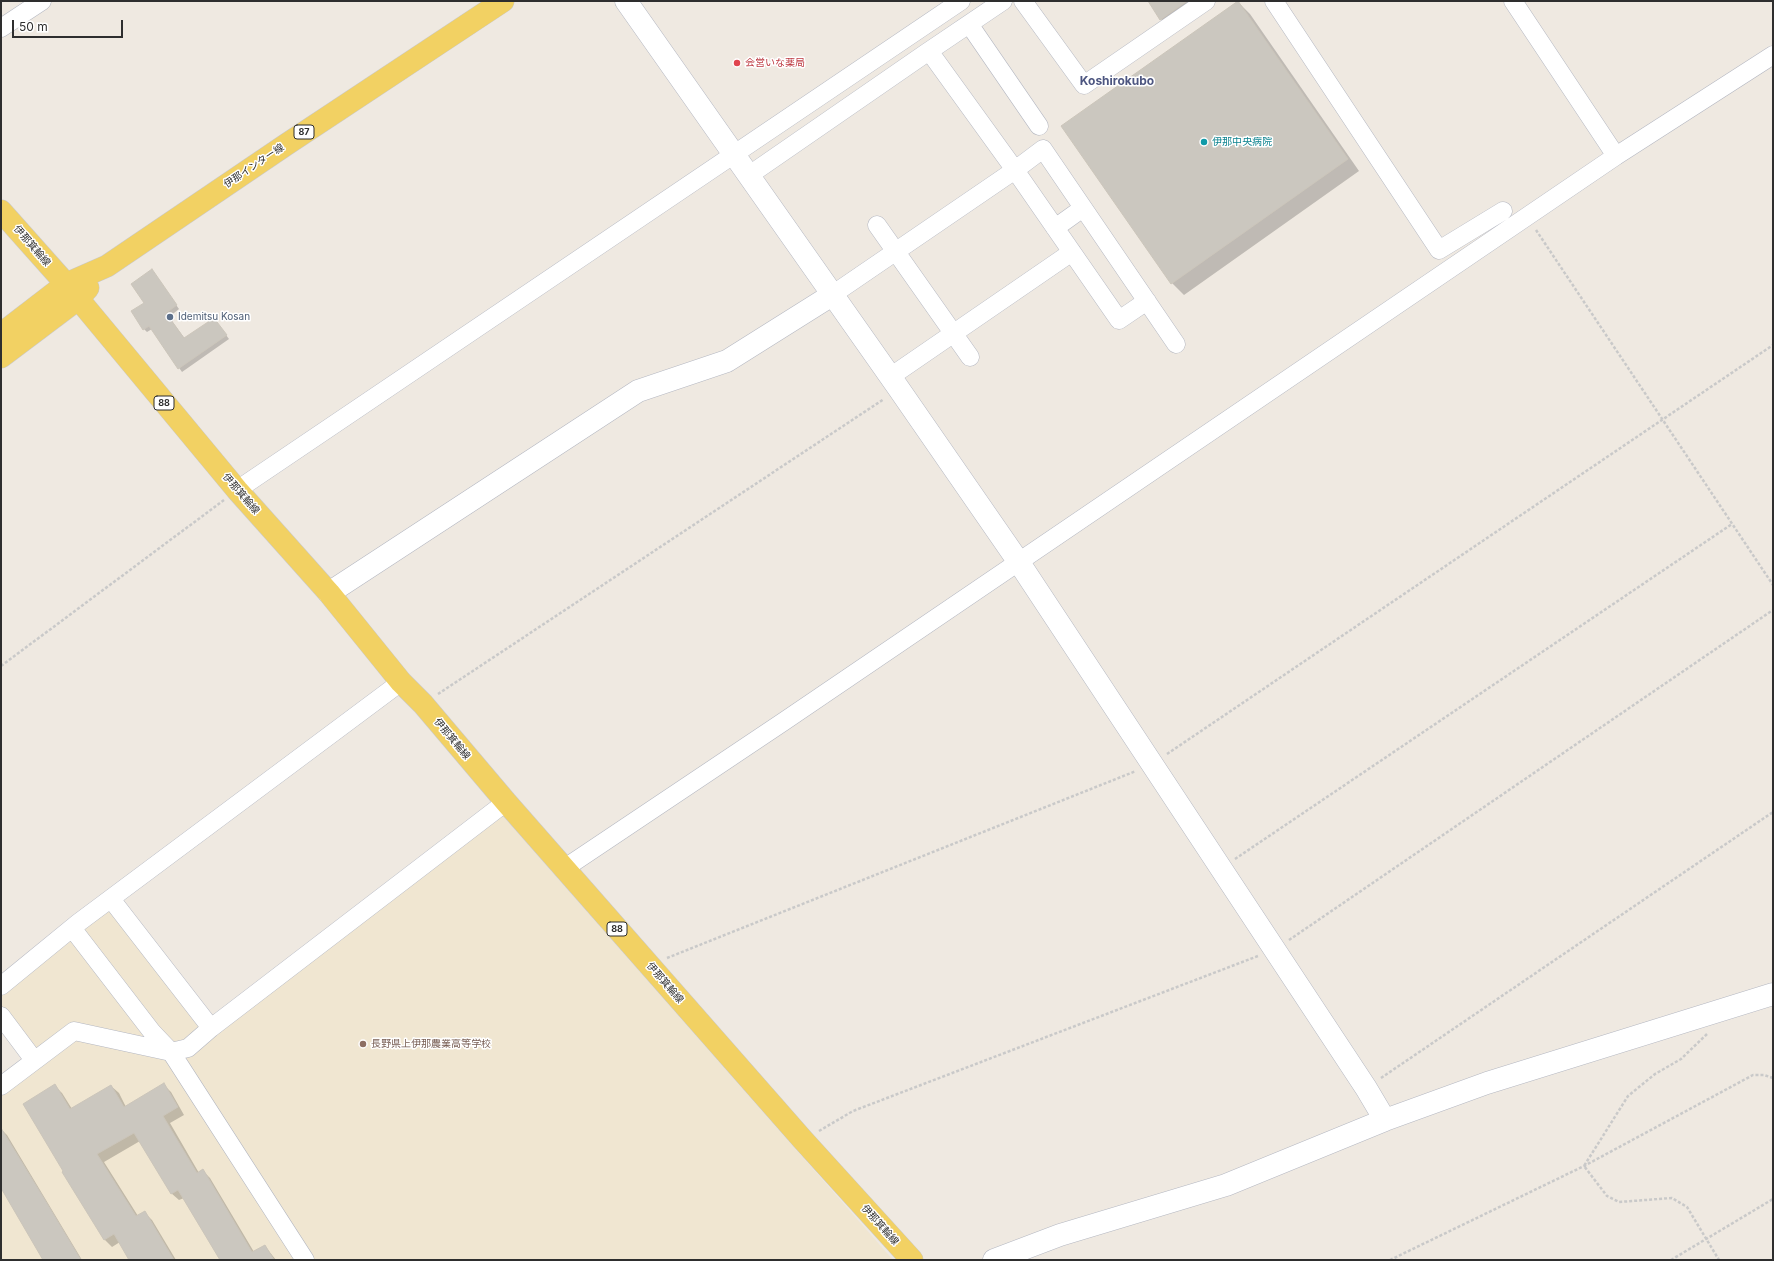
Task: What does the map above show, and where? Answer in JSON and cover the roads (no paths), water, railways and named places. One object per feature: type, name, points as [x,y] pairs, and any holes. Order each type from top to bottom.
[{"type":"main road","name":"伊那インター線","points":[[1,357],[72,292],[107,266],[280,148],[503,1]]},
{"type":"main road","name":"伊那箕輪線","points":[[1,211],[72,292],[237,490],[329,593],[402,682],[423,704],[506,802],[803,1140],[912,1260]]},
{"type":"main road","name":"伊那インター線","points":[[1,334],[72,292]]},
{"type":"street","points":[[1,28],[42,1]]},
{"type":"street","points":[[626,1],[895,383],[1018,561],[1366,1088],[1385,1120]]},
{"type":"street","points":[[237,490],[961,1]]},
{"type":"street","points":[[748,176],[1003,1]]},
{"type":"street","points":[[1024,1],[1084,85],[1206,1]]},
{"type":"street","points":[[1274,1],[1439,250],[1503,211]]},
{"type":"street","points":[[1513,1],[1616,156]]},
{"type":"street","points":[[969,24],[1038,126]]},
{"type":"street","points":[[929,51],[1015,170],[1119,320],[1148,301]]},
{"type":"street","points":[[565,868],[783,722],[1616,156],[1773,55]]},
{"type":"street","points":[[329,593],[638,391],[726,361],[832,295],[1043,150],[1148,301],[1176,344]]},
{"type":"street","points":[[1055,228],[1083,208]]},
{"type":"street","points":[[877,225],[970,357]]},
{"type":"street","points":[[895,383],[953,334],[1072,252]]},
{"type":"street","points":[[1,986],[72,928],[402,682]]},
{"type":"street","points":[[1,1086],[74,1031],[171,1052],[188,1048],[211,1028],[506,802]]},
{"type":"street","points":[[111,899],[211,1028]]},
{"type":"street","points":[[72,928],[152,1032],[171,1052],[305,1260]]},
{"type":"street","points":[[994,1260],[1060,1235],[1226,1185],[1385,1120],[1487,1083],[1773,994]]},
{"type":"street","points":[[1,1016],[34,1060]]},
{"type":"place","name":"会営いな薬局","points":[[737,63]]},
{"type":"place","name":"伊那中央病院","points":[[1204,142]]},
{"type":"place","name":"Idemitsu Kosan","points":[[170,317]]},
{"type":"place","name":"長野県上伊那農業高等学校","points":[[363,1044]]},
{"type":"district","name":"Koshirokubo","points":[[1117,81]]}]
